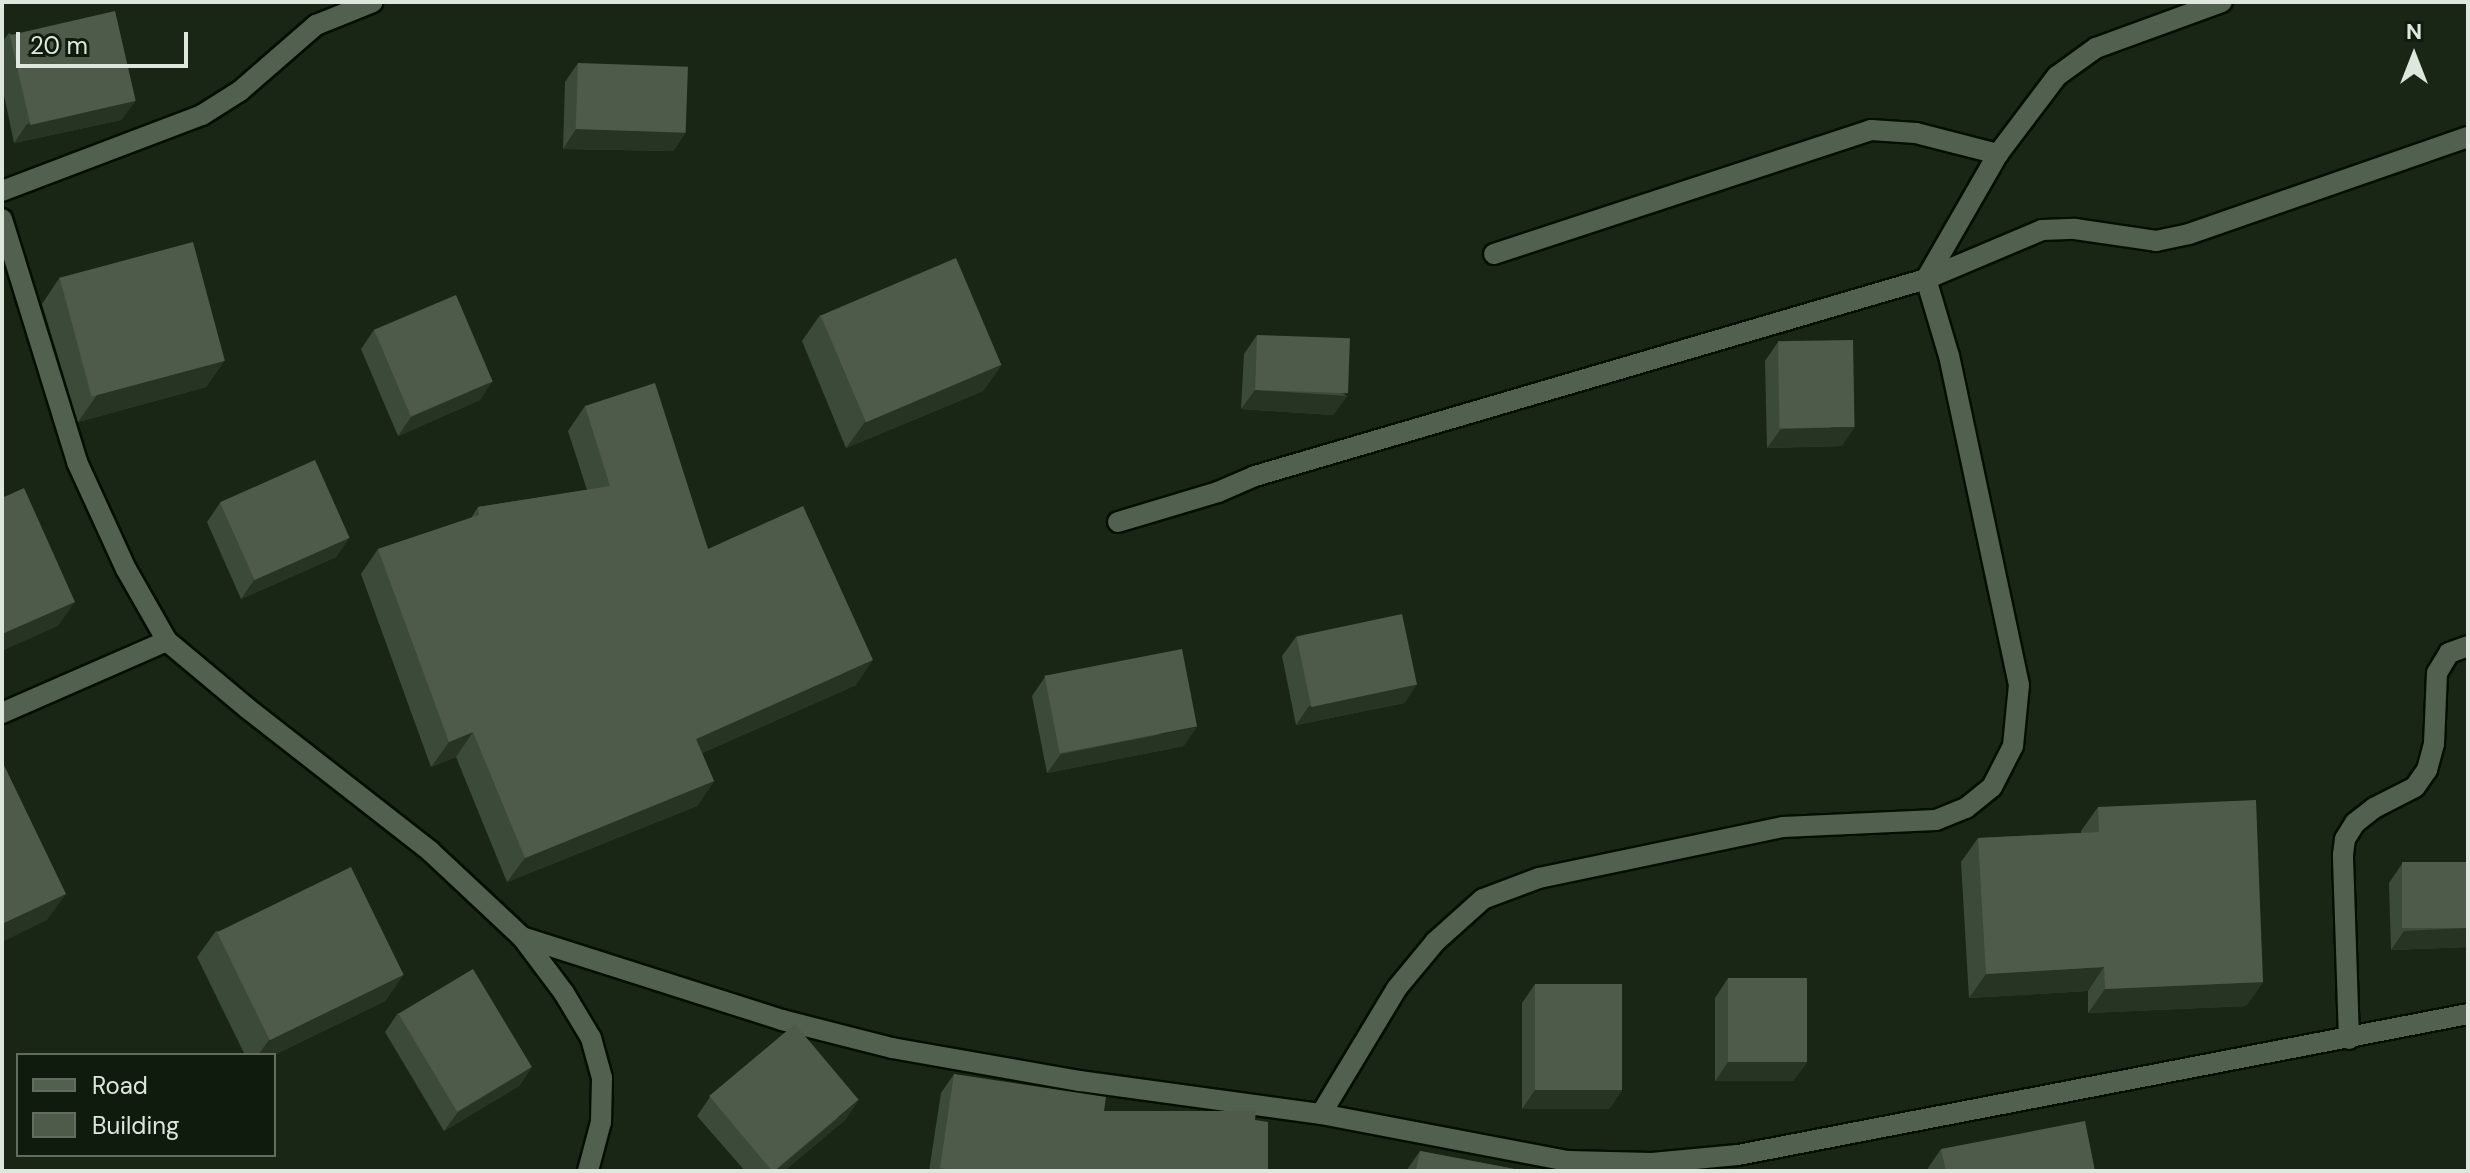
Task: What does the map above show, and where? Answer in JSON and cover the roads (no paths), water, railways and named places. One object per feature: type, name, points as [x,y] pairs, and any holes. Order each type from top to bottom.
[{"type":"street","points":[[2,191],[202,115],[240,91],[316,25],[373,2]]},
{"type":"street","points":[[1321,1114],[1397,988],[1435,942],[1483,899],[1539,878],[1783,827],[1936,820],[1966,808],[1992,787],[2013,746],[2019,685],[1949,356],[1926,279],[1998,154],[2057,76],[2096,48],[2222,2]]},
{"type":"street","points":[[1494,254],[1871,130],[1916,133],[1998,154]]},
{"type":"street","points":[[1118,522],[1218,492],[1270,471],[1926,279],[2042,230],[2075,229],[2156,241],[2189,234],[2468,137]]},
{"type":"street","points":[[2,219],[77,462],[126,569],[167,641],[247,708],[430,851],[522,937],[564,993],[591,1038],[602,1078],[601,1122],[588,1171]]},
{"type":"street","points":[[2,713],[167,641]]},
{"type":"street","points":[[2349,1039],[2345,839],[2355,823],[2374,808],[2415,787],[2427,770],[2434,744],[2437,673],[2449,653],[2468,646]]},
{"type":"street","points":[[522,937],[782,1020],[892,1048],[1080,1081],[1321,1114],[1568,1161],[1652,1163],[1738,1155],[2468,1014]]}]
